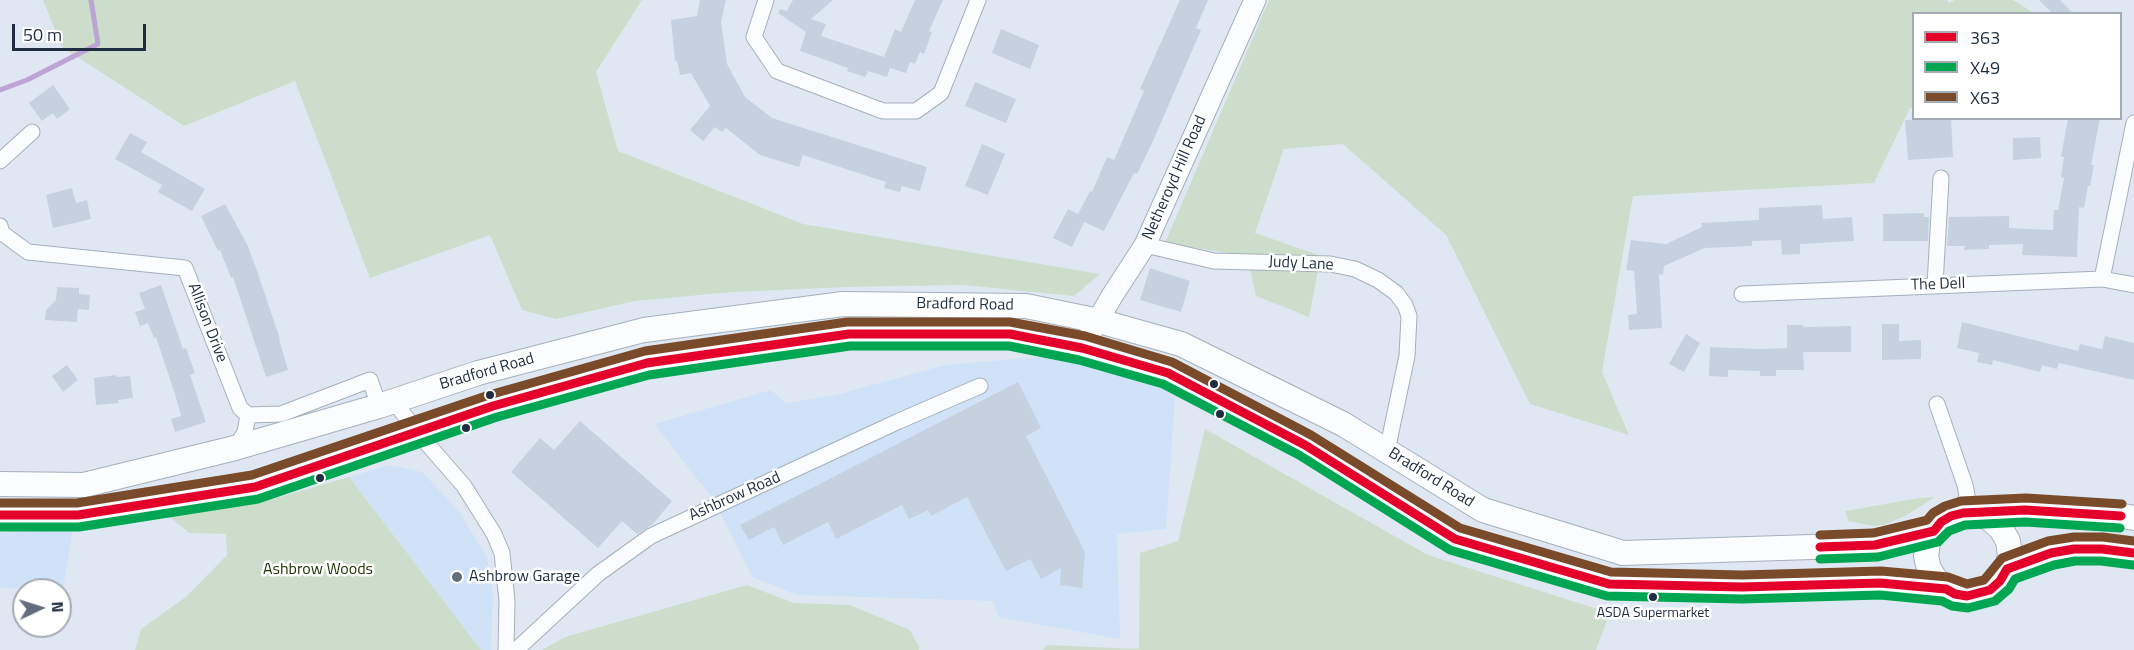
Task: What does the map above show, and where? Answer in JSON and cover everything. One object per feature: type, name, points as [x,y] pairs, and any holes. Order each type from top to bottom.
[{"type":"main road","name":"Bradford Road","points":[[0,484],[84,484],[236,448],[478,373],[644,330],[843,304],[1026,306],[1099,321],[1181,344],[1343,424],[1483,510],[1623,553],[1875,545],[1934,531],[1941,522],[1951,516],[1970,513],[2025,510],[2118,515],[2134,518]]},
{"type":"main road","name":"Bradford Road","points":[[0,515],[78,515],[255,487],[493,406],[647,363],[849,334],[1010,334],[1082,348],[1168,373],[1305,445],[1455,539],[1609,584],[1742,587],[1880,583],[1946,589],[1967,596],[1990,590],[2000,581],[2007,569],[2051,553],[2074,549],[2102,549],[2134,554]]},
{"type":"main road","points":[[1168,373],[1181,344]]},
{"type":"main road","points":[[1970,513],[1990,519],[2001,529],[2008,541],[2010,555],[2007,569]]},
{"type":"main road","points":[[1934,531],[1927,549],[1929,569],[1946,589]]},
{"type":"street","points":[[766,0],[754,37],[777,72],[883,111],[916,111],[941,93],[978,0]]},
{"type":"street","name":"Netheroyd Hill Road","points":[[1082,348],[1145,245],[1255,0]]},
{"type":"street","points":[[2103,279],[2134,123]]},
{"type":"street","points":[[0,161],[32,132]]},
{"type":"street","points":[[1935,285],[1941,178]]},
{"type":"street","name":"Allison Drive","points":[[0,226],[2,233],[27,252],[185,268],[240,408],[248,416]]},
{"type":"street","name":"Judy Lane","points":[[1145,245],[1214,261],[1330,264],[1355,269],[1378,280],[1396,293],[1405,304],[1409,316],[1407,356],[1387,451]]},
{"type":"street","name":"The Dell","points":[[1742,294],[2103,279],[2134,285]]},
{"type":"street","points":[[236,448],[245,432],[248,416],[281,414],[370,380],[386,403],[417,432],[464,486],[494,534],[502,552],[507,601],[506,650]]},
{"type":"street","name":"Ashbrow Road","points":[[516,650],[598,574],[651,536],[980,386]]},
{"type":"street","points":[[1937,404],[1965,485],[1970,513]]},
{"type":"shaded area","points":[[1040,357],[1145,377],[1175,397],[1166,529],[1117,534],[1120,639],[998,617],[993,601],[798,595],[752,577],[713,499],[654,424],[771,390],[786,403],[836,395],[945,365]]},
{"type":"shaded area","name":"Ashbrow Garage","points":[[389,465],[422,472],[458,510],[487,557],[493,596],[491,650],[481,650],[349,477]]},
{"type":"shaded area","points":[[73,529],[65,578],[12,578],[12,588],[0,588],[0,533]]},
{"type":"green space","points":[[43,0],[642,0],[596,72],[618,151],[803,224],[1100,274],[1074,296],[963,285],[733,292],[635,301],[556,319],[522,310],[490,235],[370,278],[295,81],[184,126],[62,47]]},
{"type":"green space","points":[[1269,0],[1947,0],[1949,3],[1955,0],[2013,0],[2032,12],[1912,12],[1912,108],[1874,183],[1633,196],[1602,372],[1629,435],[1530,404],[1446,235],[1343,144],[1284,149],[1255,233],[1321,256],[1309,317],[1256,296],[1247,256],[1165,243]]},
{"type":"green space","points":[[1205,429],[1428,555],[1610,613],[1596,650],[1043,650],[1047,645],[1139,649],[1140,553],[1178,541]]},
{"type":"green space","name":"Ashbrow Woods","points":[[349,477],[481,650],[135,650],[141,629],[187,596],[227,555],[226,534],[189,533],[170,517],[263,502]]},
{"type":"green space","points":[[1935,497],[1905,516],[1884,525],[1873,526],[1848,521],[1845,511],[1919,498]]},
{"type":"green space","points":[[747,585],[794,603],[850,605],[910,630],[919,650],[542,650],[565,637]]},
{"type":"building","points":[[700,0],[726,0],[721,22],[727,64],[745,97],[772,118],[927,167],[920,191],[902,186],[900,192],[884,188],[886,182],[803,155],[799,167],[760,155],[726,128],[722,132],[715,127],[703,141],[690,130],[710,106],[691,73],[680,75],[677,61],[675,61],[671,20],[697,16]]},
{"type":"building","points":[[793,0],[833,0],[811,19],[826,24],[821,36],[884,57],[895,29],[901,32],[915,0],[943,0],[929,31],[932,32],[924,54],[920,52],[915,64],[910,62],[906,73],[890,68],[887,77],[868,71],[865,77],[847,71],[848,68],[800,51],[806,32],[778,13],[780,9],[787,11]]},
{"type":"building","points":[[1180,0],[1208,0],[1196,28],[1201,30],[1137,174],[1134,173],[1104,231],[1084,222],[1072,247],[1053,238],[1068,209],[1078,214],[1090,191],[1092,192],[1107,157],[1114,160],[1144,91],[1140,89]]},
{"type":"building","points":[[2039,0],[2060,0],[2072,12],[2051,12]]},
{"type":"building","points":[[1001,29],[1039,45],[1030,69],[992,53]]},
{"type":"building","points":[[975,82],[1016,99],[1006,123],[965,106]]},
{"type":"building","points":[[53,85],[70,109],[57,119],[53,113],[42,121],[29,103]]},
{"type":"building","points":[[1905,120],[1951,120],[1953,157],[1908,160]]},
{"type":"building","points":[[2068,120],[2100,120],[2091,165],[2094,165],[2090,186],[2088,186],[2084,208],[2079,207],[2077,257],[2022,255],[2023,244],[1989,245],[1989,249],[1964,250],[1965,246],[1947,246],[1949,217],[2009,216],[2009,228],[2053,230],[2054,210],[2058,210],[2064,178],[2061,177],[2064,157],[2061,157]]},
{"type":"building","points":[[130,133],[147,142],[141,152],[205,189],[192,211],[158,192],[162,185],[115,159]]},
{"type":"building","points":[[2040,137],[2041,158],[2013,160],[2013,138]]},
{"type":"building","points":[[982,144],[1005,154],[988,195],[965,186]]},
{"type":"building","points":[[72,188],[76,203],[87,200],[91,219],[53,228],[46,195]]},
{"type":"building","points":[[225,204],[248,246],[280,339],[288,370],[266,377],[233,277],[231,278],[220,250],[218,251],[201,216]]},
{"type":"building","points":[[1822,205],[1823,219],[1852,217],[1854,241],[1800,244],[1800,254],[1782,255],[1781,240],[1752,241],[1752,246],[1705,248],[1664,266],[1663,275],[1659,274],[1662,328],[1629,330],[1628,315],[1637,314],[1634,271],[1626,270],[1631,240],[1666,244],[1702,227],[1701,223],[1759,220],[1759,208]]},
{"type":"building","points":[[1924,213],[1924,217],[1929,217],[1928,241],[1883,241],[1883,214]]},
{"type":"building","points":[[1150,268],[1190,281],[1181,312],[1140,300]]},
{"type":"building","points":[[161,285],[183,349],[186,348],[195,373],[190,375],[206,422],[175,432],[171,419],[181,416],[156,337],[154,338],[148,323],[140,326],[135,312],[145,309],[139,293]]},
{"type":"building","points":[[57,287],[79,288],[79,294],[90,295],[89,310],[78,309],[77,322],[45,320],[46,310],[56,300]]},
{"type":"building","points":[[1962,322],[2078,351],[2080,344],[2102,349],[2105,336],[2134,343],[2134,380],[2059,363],[2057,369],[2042,365],[2040,372],[1993,360],[1992,365],[1977,362],[1979,353],[1957,348]]},
{"type":"building","points":[[1882,324],[1899,324],[1899,341],[1921,340],[1921,359],[1882,360]]},
{"type":"building","points":[[1787,325],[1851,326],[1851,352],[1803,352],[1804,370],[1776,370],[1776,376],[1760,376],[1760,371],[1728,370],[1728,377],[1709,376],[1710,347],[1787,348]]},
{"type":"building","points":[[1686,334],[1700,343],[1684,372],[1669,364]]},
{"type":"building","points":[[67,365],[78,380],[63,392],[52,376]]},
{"type":"building","points":[[116,375],[117,377],[130,376],[133,398],[118,400],[119,403],[96,405],[94,378]]},
{"type":"building","points":[[1018,382],[1041,428],[1026,436],[1085,552],[1082,588],[1060,585],[1061,568],[1041,579],[1030,559],[1006,571],[967,497],[931,516],[928,510],[909,519],[902,505],[836,539],[828,522],[783,545],[774,527],[749,540],[740,525]]},
{"type":"building","points":[[580,421],[672,501],[652,525],[637,534],[622,521],[598,548],[511,472],[540,438],[554,450]]},
{"type":"waterway","points":[[0,90],[27,80],[98,44],[91,0]]},
{"type":"transit line","name":"X63","points":[[0,503],[77,503],[252,475],[489,395],[645,351],[847,322],[1010,322],[1085,336],[1172,362],[1311,435],[1460,528],[1611,572],[1742,575],[1881,571],[1948,577],[1967,584],[1984,580],[2002,558],[2048,541],[2074,537],[2103,537],[2134,541]]},
{"type":"transit line","name":"363","points":[[0,515],[78,515],[255,487],[493,406],[647,363],[849,334],[1010,334],[1082,348],[1168,373],[1305,445],[1455,539],[1609,584],[1742,587],[1880,583],[1946,589],[1955,594],[1967,596],[1990,590],[2000,581],[2007,569],[2051,553],[2074,549],[2102,549],[2134,553]]},
{"type":"transit line","name":"X49","points":[[0,527],[79,527],[258,499],[497,417],[649,375],[850,346],[1009,346],[1079,360],[1163,384],[1299,455],[1450,550],[1607,596],[1742,599],[1880,595],[1942,601],[1952,606],[1968,608],[1995,601],[2009,589],[2015,579],[2054,565],[2075,561],[2133,565]]},
{"type":"transit line","name":"X63","points":[[1820,535],[1873,533],[1927,520],[1933,513],[1945,506],[1961,501],[2026,498],[2122,504]]},
{"type":"transit line","name":"363","points":[[1820,547],[1875,545],[1934,531],[1941,522],[1963,513],[2025,510],[2121,516]]},
{"type":"transit line","name":"X49","points":[[1820,559],[1878,557],[1938,542],[1949,531],[1965,525],[2025,522],[2120,528]]},
{"type":"place","name":"Ashbrow Garage","points":[[457,577]]},
{"type":"place","name":"ASDA Supermarket","points":[[1653,597]]}]
